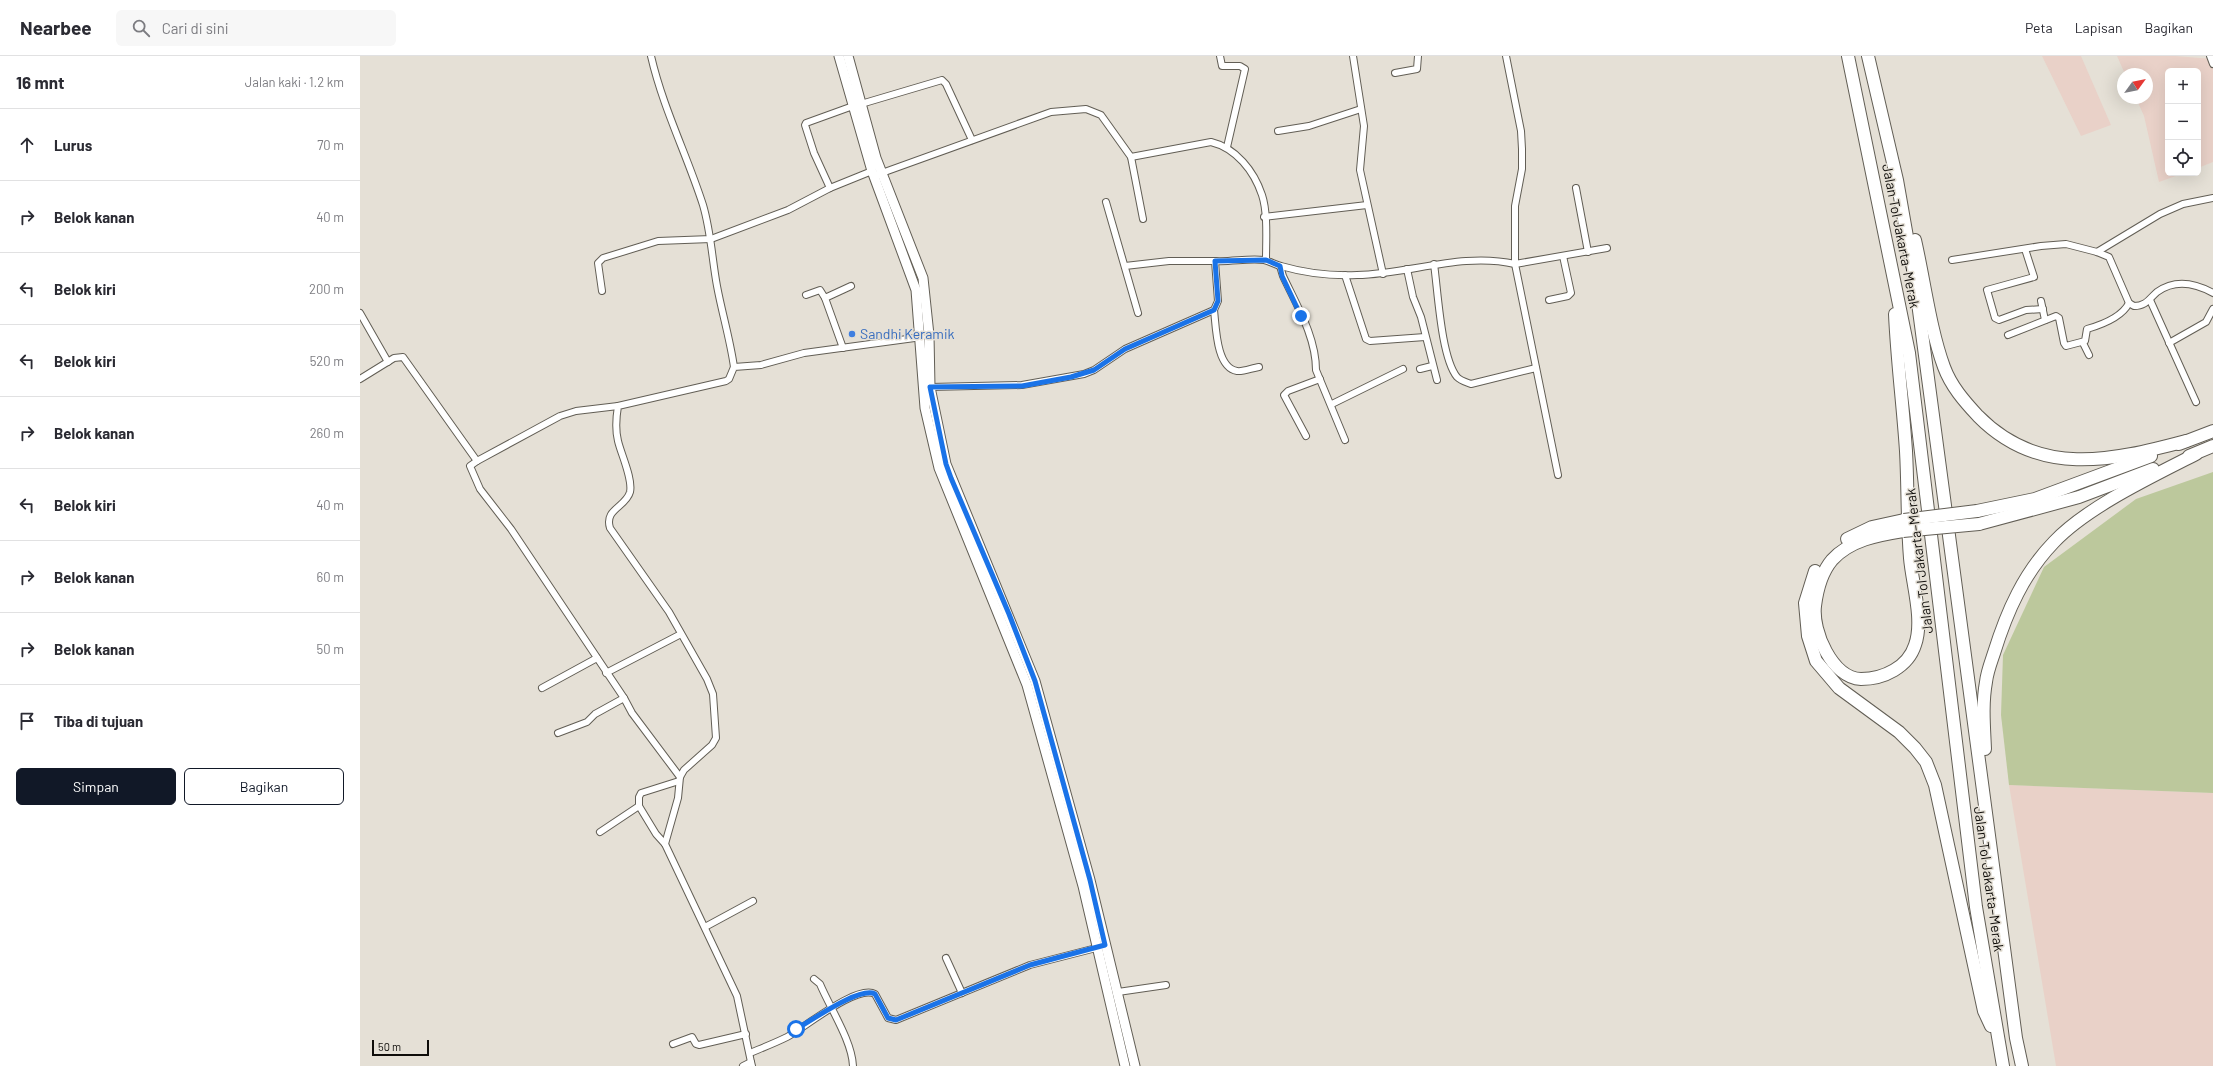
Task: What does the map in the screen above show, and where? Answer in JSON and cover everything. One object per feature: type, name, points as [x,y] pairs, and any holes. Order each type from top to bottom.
[{"type":"highway","name":"Jalan Tol Jakarta–Merak","points":[[1848,56],[1892,264],[1909,354],[1976,907],[1997,1038],[2003,1066]]},
{"type":"highway","name":"Jalan Tol Jakarta–Merak","points":[[1868,56],[1897,180],[1926,356],[2016,1038],[2022,1066]]},
{"type":"highway","points":[[1897,180],[1908,213],[1944,367],[1949,379],[1964,401],[1998,434],[2035,452],[2059,458],[2097,460],[2132,455],[2186,442]]},
{"type":"highway","points":[[1892,264],[1898,374],[1906,451],[1910,558],[1918,631],[1911,654],[1898,668],[1880,677],[1859,679],[1840,671],[1828,657],[1818,632],[1814,608],[1821,577],[1832,560],[1846,548],[1904,525],[1978,511],[2035,499],[2136,463],[2213,431]]},
{"type":"highway","points":[[2016,1038],[1988,780],[1984,720],[1986,681],[1998,641],[2011,605],[2027,575],[2055,541],[2086,516],[2142,481],[2213,446]]},
{"type":"highway","points":[[1997,1038],[1984,1011],[1935,785],[1926,762],[1915,748],[1899,732],[1839,688],[1816,661],[1808,636],[1805,603],[1815,572],[1827,555],[1843,541],[1872,527],[1979,524],[2079,497],[2196,454]]},
{"type":"street","points":[[651,56],[660,92],[703,206],[711,239],[717,287],[730,338],[734,366],[729,378],[726,381],[618,406],[576,412],[560,416],[470,466],[472,474],[480,489],[511,529],[624,698],[632,713],[679,779]]},
{"type":"street","points":[[839,56],[857,105],[876,173],[913,263],[916,290],[925,336],[930,387],[946,464],[1009,614],[1035,681],[1090,880],[1101,946],[1125,1066]]},
{"type":"street","points":[[848,56],[857,105]]},
{"type":"street","points":[[1220,56],[1222,66],[1240,66],[1245,69],[1227,147]]},
{"type":"street","points":[[1353,56],[1364,138],[1360,170],[1383,274]]},
{"type":"street","points":[[1395,73],[1417,69],[1418,56]]},
{"type":"street","points":[[1506,56],[1521,131],[1522,149],[1522,169],[1515,206],[1515,264],[1558,475]]},
{"type":"street","points":[[2210,56],[2213,64]]},
{"type":"street","points":[[830,188],[814,153],[805,125],[806,123],[857,105],[942,80],[946,84],[972,140]]},
{"type":"street","points":[[1278,131],[1309,126],[1361,109]]},
{"type":"street","points":[[602,291],[598,263],[603,258],[658,241],[711,239],[788,210],[830,188],[1051,112],[1086,110],[1101,115],[1131,157],[1143,219]]},
{"type":"street","points":[[1131,157],[1211,142],[1227,147],[1240,158],[1257,182],[1262,196],[1266,260]]},
{"type":"street","points":[[1576,188],[1588,252]]},
{"type":"street","points":[[2096,252],[2160,214],[2183,204],[2213,198]]},
{"type":"street","points":[[1106,202],[1138,313]]},
{"type":"street","points":[[1264,216],[1367,205]]},
{"type":"street","points":[[1952,260],[2066,244],[2109,257],[2129,303],[2139,306],[2150,300],[2160,290],[2185,283],[2201,287],[2213,293]]},
{"type":"street","points":[[1125,266],[1169,261],[1266,260],[1280,266],[1345,275],[1383,274],[1407,268],[1468,260],[1500,261],[1515,264],[1607,248]]},
{"type":"street","points":[[2025,249],[2034,277],[1987,290],[1995,318],[1998,320],[2026,310],[2043,309]]},
{"type":"street","points":[[1549,300],[1570,296],[1571,293],[1563,256]]},
{"type":"street","points":[[1215,261],[1218,301],[1214,310],[1222,358],[1233,369],[1238,371],[1259,367]]},
{"type":"street","points":[[1434,264],[1447,354],[1458,377],[1471,384],[1536,368]]},
{"type":"street","points":[[1280,266],[1282,276],[1313,344],[1316,370],[1332,404],[1345,440]]},
{"type":"street","points":[[1407,268],[1413,297],[1437,380]]},
{"type":"street","points":[[1345,275],[1366,339],[1370,341],[1425,337]]},
{"type":"street","points":[[826,298],[851,286]]},
{"type":"street","points":[[806,295],[820,290],[826,298],[843,348]]},
{"type":"street","points":[[2150,300],[2196,402]]},
{"type":"street","points":[[2041,301],[2045,320]]},
{"type":"street","points":[[2089,356],[2083,343],[2087,329],[2101,324],[2122,312],[2129,303]]},
{"type":"street","points":[[2169,344],[2206,322],[2213,309]]},
{"type":"street","points":[[930,387],[1022,386],[1077,375],[1094,370],[1125,349],[1214,310]]},
{"type":"street","points":[[360,313],[388,362]]},
{"type":"street","points":[[2008,335],[2045,320],[2058,317],[2066,346],[2083,343]]},
{"type":"street","points":[[734,366],[761,364],[804,353],[925,336]]},
{"type":"street","points":[[925,336],[925,408],[939,468],[1027,685],[1083,886],[1101,946],[1118,992],[1135,1066]]},
{"type":"street","points":[[360,379],[388,362],[398,357],[403,357],[408,361],[477,461]]},
{"type":"street","points":[[1420,369],[1432,366]]},
{"type":"street","points":[[1332,404],[1403,369]]},
{"type":"street","points":[[1306,436],[1284,395],[1288,390],[1320,379]]},
{"type":"street","points":[[618,406],[616,425],[618,440],[630,491],[628,496],[610,515],[608,523],[626,552],[669,612],[712,688],[716,735],[712,745],[684,770],[679,779],[678,798],[665,844]]},
{"type":"street","points":[[606,673],[681,634]]},
{"type":"street","points":[[542,688],[596,658]]},
{"type":"street","points":[[558,733],[587,722],[595,714],[624,698]]},
{"type":"street","points":[[679,779],[641,792],[639,797],[639,806],[656,834],[665,844],[672,863],[705,927],[737,996],[750,1053],[751,1064],[743,1066]]},
{"type":"street","points":[[600,832],[639,806]]},
{"type":"street","points":[[705,927],[753,901]]},
{"type":"street","points":[[750,1053],[788,1036],[853,997],[872,992],[875,994],[888,1018],[896,1020],[1030,965],[1101,946]]},
{"type":"street","points":[[946,958],[962,993]]},
{"type":"street","points":[[814,979],[820,984],[845,1038],[853,1058],[853,1066]]},
{"type":"street","points":[[1118,992],[1166,985]]},
{"type":"street","points":[[674,1044],[692,1037],[698,1046],[746,1034]]},
{"type":"shaded area","points":[[2042,56],[2081,56],[2111,125],[2081,136]]},
{"type":"shaded area","points":[[2117,56],[2175,56],[2213,59],[2213,162],[2201,167],[2201,68],[2165,68],[2165,176],[2176,176],[2159,182],[2144,116],[2139,104],[2153,104],[2153,68],[2122,68]]},
{"type":"shaded area","points":[[2009,785],[2213,793],[2213,1066],[2056,1066]]},
{"type":"green space","points":[[2213,472],[2213,793],[2009,785],[2001,715],[2003,655],[2044,567],[2136,499]]},
{"type":"place","name":"Sandhi Keramik","points":[[852,334]]},
{"type":"route","points":[[796,1029],[853,997],[866,992],[872,992],[875,994],[888,1018],[896,1020],[1030,965],[1105,945],[1090,880],[1035,681],[1009,614],[951,478],[946,464],[930,387],[1022,386],[1071,377],[1094,370],[1125,349],[1165,330],[1206,315],[1214,310],[1218,301],[1215,261],[1266,260],[1280,266],[1282,276],[1301,316]]}]
